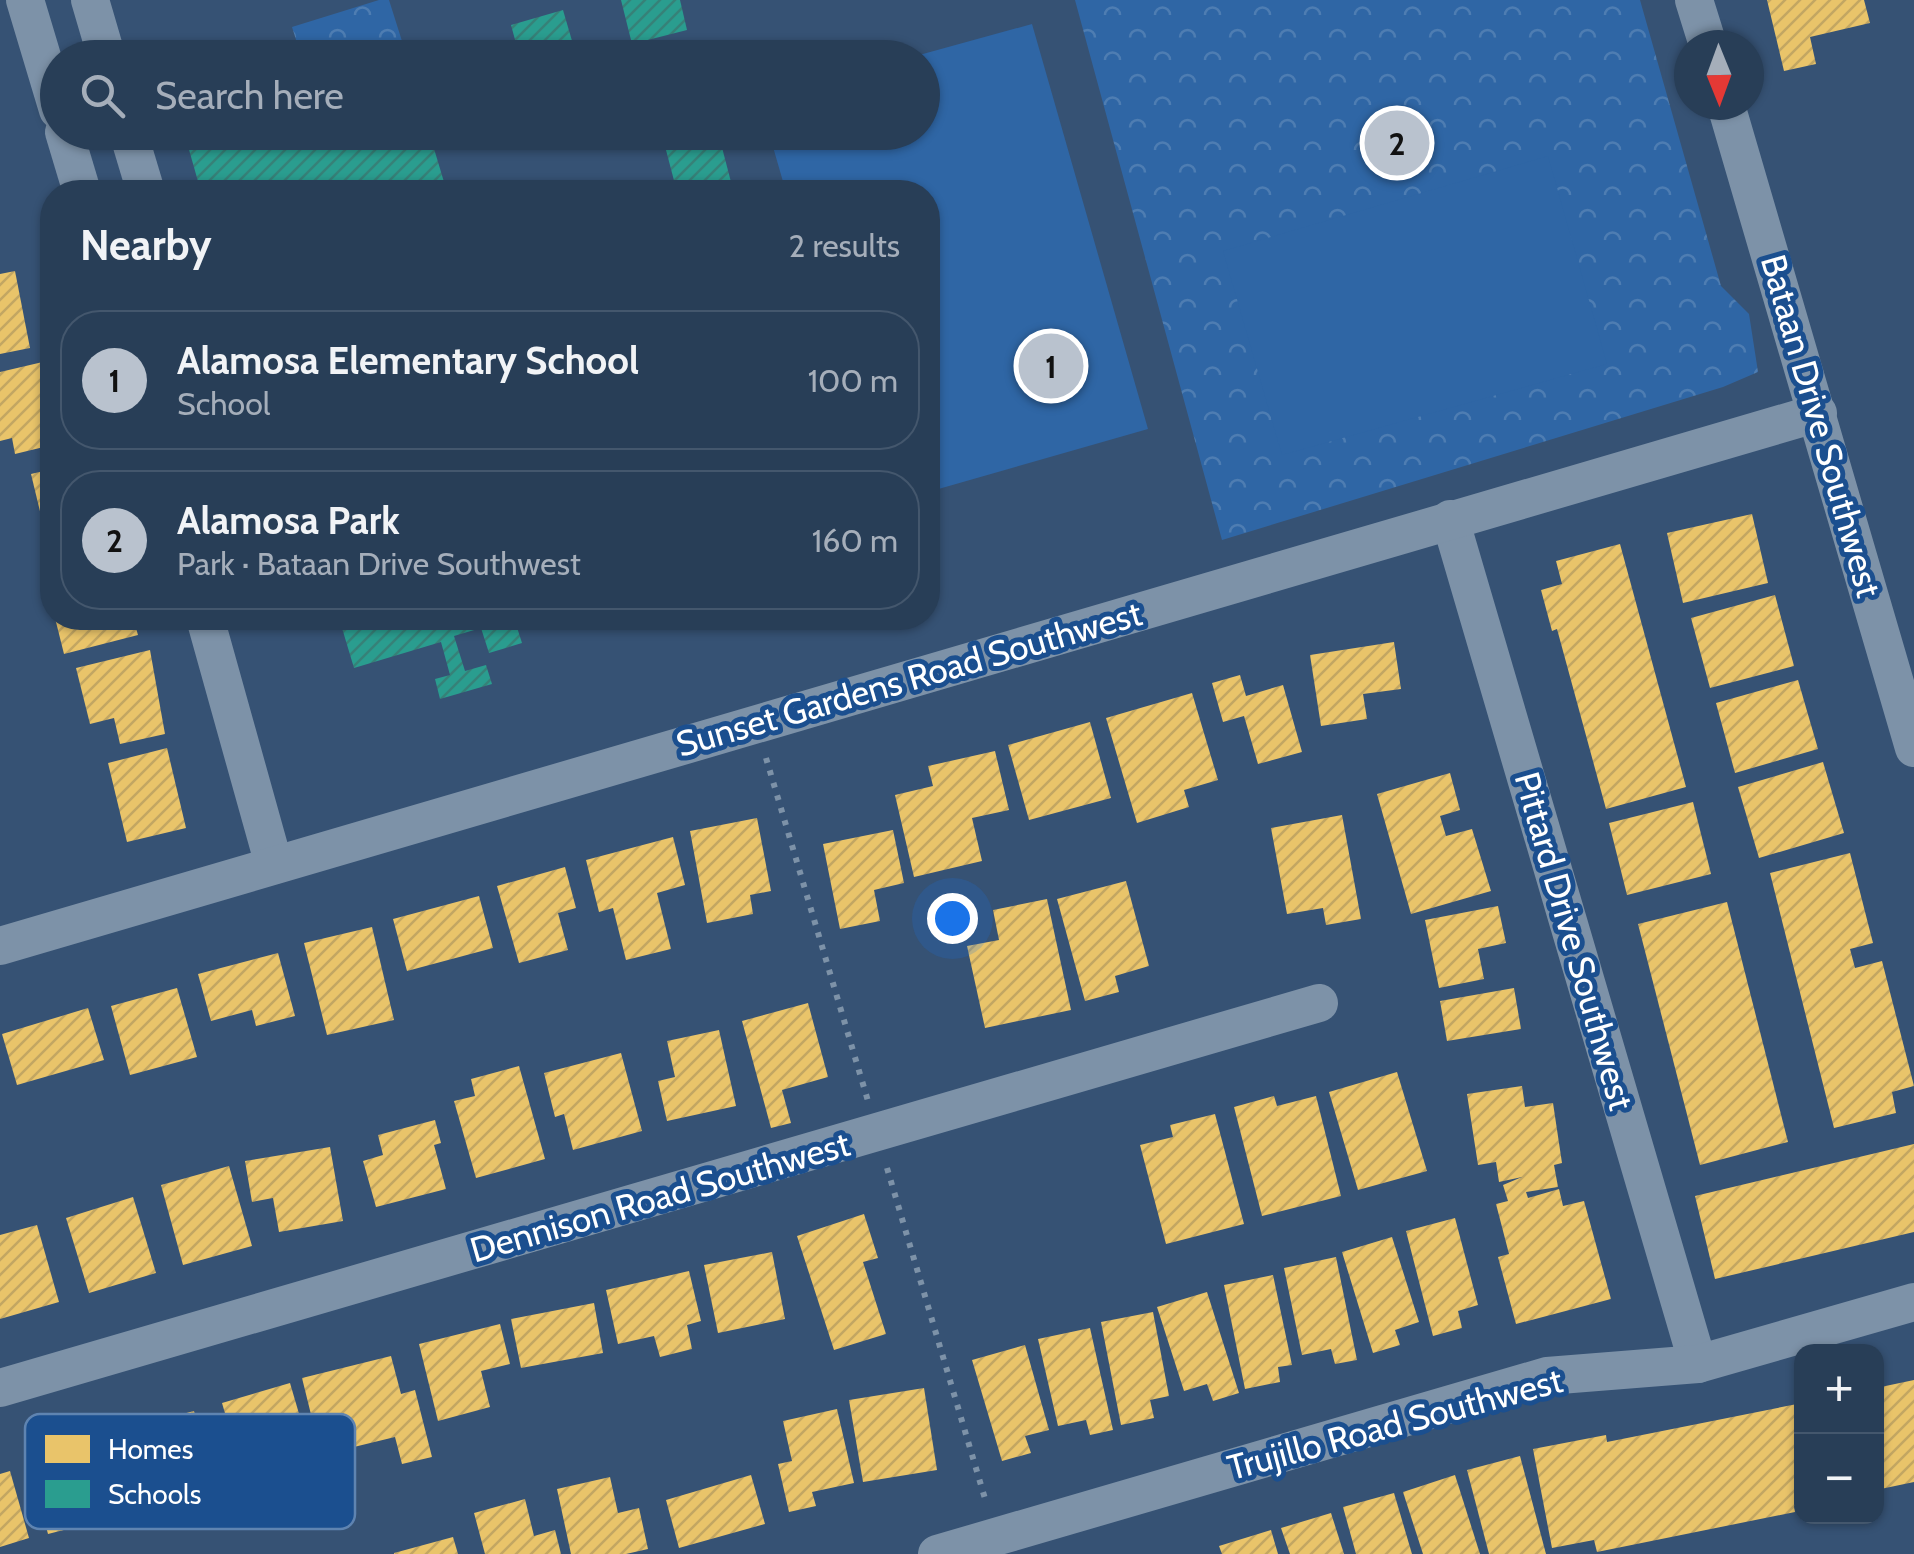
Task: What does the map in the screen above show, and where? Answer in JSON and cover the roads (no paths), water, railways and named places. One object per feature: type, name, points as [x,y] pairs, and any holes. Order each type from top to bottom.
[{"type":"street","points":[[25,0],[40,50]]},
{"type":"street","points":[[90,0],[102,40]]},
{"type":"street","points":[[1694,0],[1703,30]]},
{"type":"street","name":"Bataan Drive Southwest","points":[[1730,120],[1914,748]]},
{"type":"street","points":[[69,150],[78,180]]},
{"type":"street","points":[[133,150],[142,180]]},
{"type":"street","name":"Sunset Gardens Road Southwest","points":[[0,946],[1818,413]]},
{"type":"street","name":"Pittard Drive Southwest","points":[[1450,519],[1698,1364]]},
{"type":"street","points":[[208,630],[274,865]]},
{"type":"street","name":"Dennison Road Southwest","points":[[0,1388],[1319,1004]]},
{"type":"street","name":"Trujillo Road Southwest","points":[[938,1554],[1547,1376],[1698,1364],[1914,1302]]},
{"type":"place","name":"Alamosa Park","points":[[1397,143]]},
{"type":"place","name":"Alamosa Elementary School","points":[[1051,366]]}]
